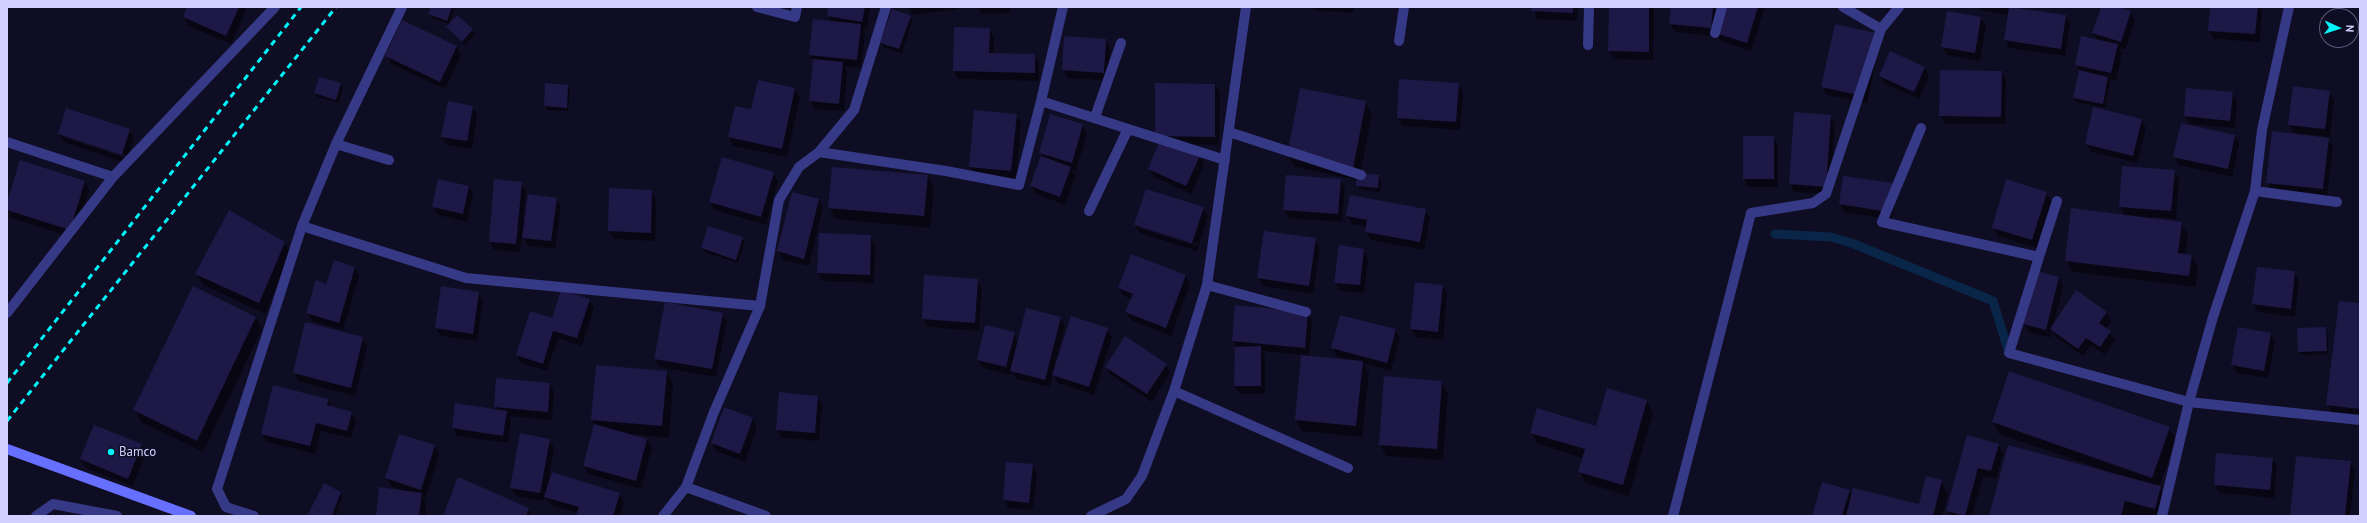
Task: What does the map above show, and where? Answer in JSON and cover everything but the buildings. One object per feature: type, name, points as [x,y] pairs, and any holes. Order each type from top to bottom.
[{"type":"main road","points":[[7,449],[187,515]]},
{"type":"street","points":[[7,313],[113,177],[275,7]]},
{"type":"street","points":[[254,516],[226,507],[217,489],[302,226],[362,85],[402,7]]},
{"type":"street","points":[[757,7],[795,17],[796,7]]},
{"type":"street","points":[[663,516],[686,487],[714,412],[760,306],[779,200],[799,167],[819,152],[854,110],[886,7]]},
{"type":"street","points":[[819,152],[946,171],[1019,186],[1063,7]]},
{"type":"street","points":[[1091,516],[1126,499],[1142,476],[1174,391],[1207,285],[1246,7]]},
{"type":"street","points":[[1399,41],[1404,7]]},
{"type":"street","points":[[1588,45],[1589,7]]},
{"type":"street","points":[[1715,33],[1722,7]]},
{"type":"street","points":[[1843,7],[1881,29]]},
{"type":"street","points":[[1673,516],[1752,213],[1813,203],[1826,194],[1881,29],[1899,7]]},
{"type":"street","points":[[2162,516],[2188,402],[2212,317],[2255,192],[2262,130],[2289,7]]},
{"type":"street","points":[[1095,117],[1121,43]]},
{"type":"street","points":[[1041,101],[1095,117],[1225,160]]},
{"type":"street","points":[[1921,128],[1882,222],[2039,257]]},
{"type":"street","points":[[1089,211],[1128,129]]},
{"type":"street","points":[[1229,132],[1361,175]]},
{"type":"street","points":[[7,142],[113,177]]},
{"type":"street","points":[[336,144],[389,160]]},
{"type":"street","points":[[2255,192],[2337,202]]},
{"type":"street","points":[[2057,201],[2009,353],[2188,402],[2360,420]]},
{"type":"street","points":[[302,226],[466,278],[760,306]]},
{"type":"street","points":[[1207,285],[1306,312]]},
{"type":"street","points":[[1174,391],[1348,468]]},
{"type":"street","points":[[686,487],[766,516]]},
{"type":"street","points":[[36,516],[53,504],[117,516]]},
{"type":"waterway","points":[[1775,234],[1831,237],[1854,244],[1993,301],[2009,353]]},
{"type":"railway","points":[[7,383],[301,7]]},
{"type":"railway","points":[[7,421],[336,7]]},
{"type":"place","name":"Bamco","points":[[111,452]]}]
